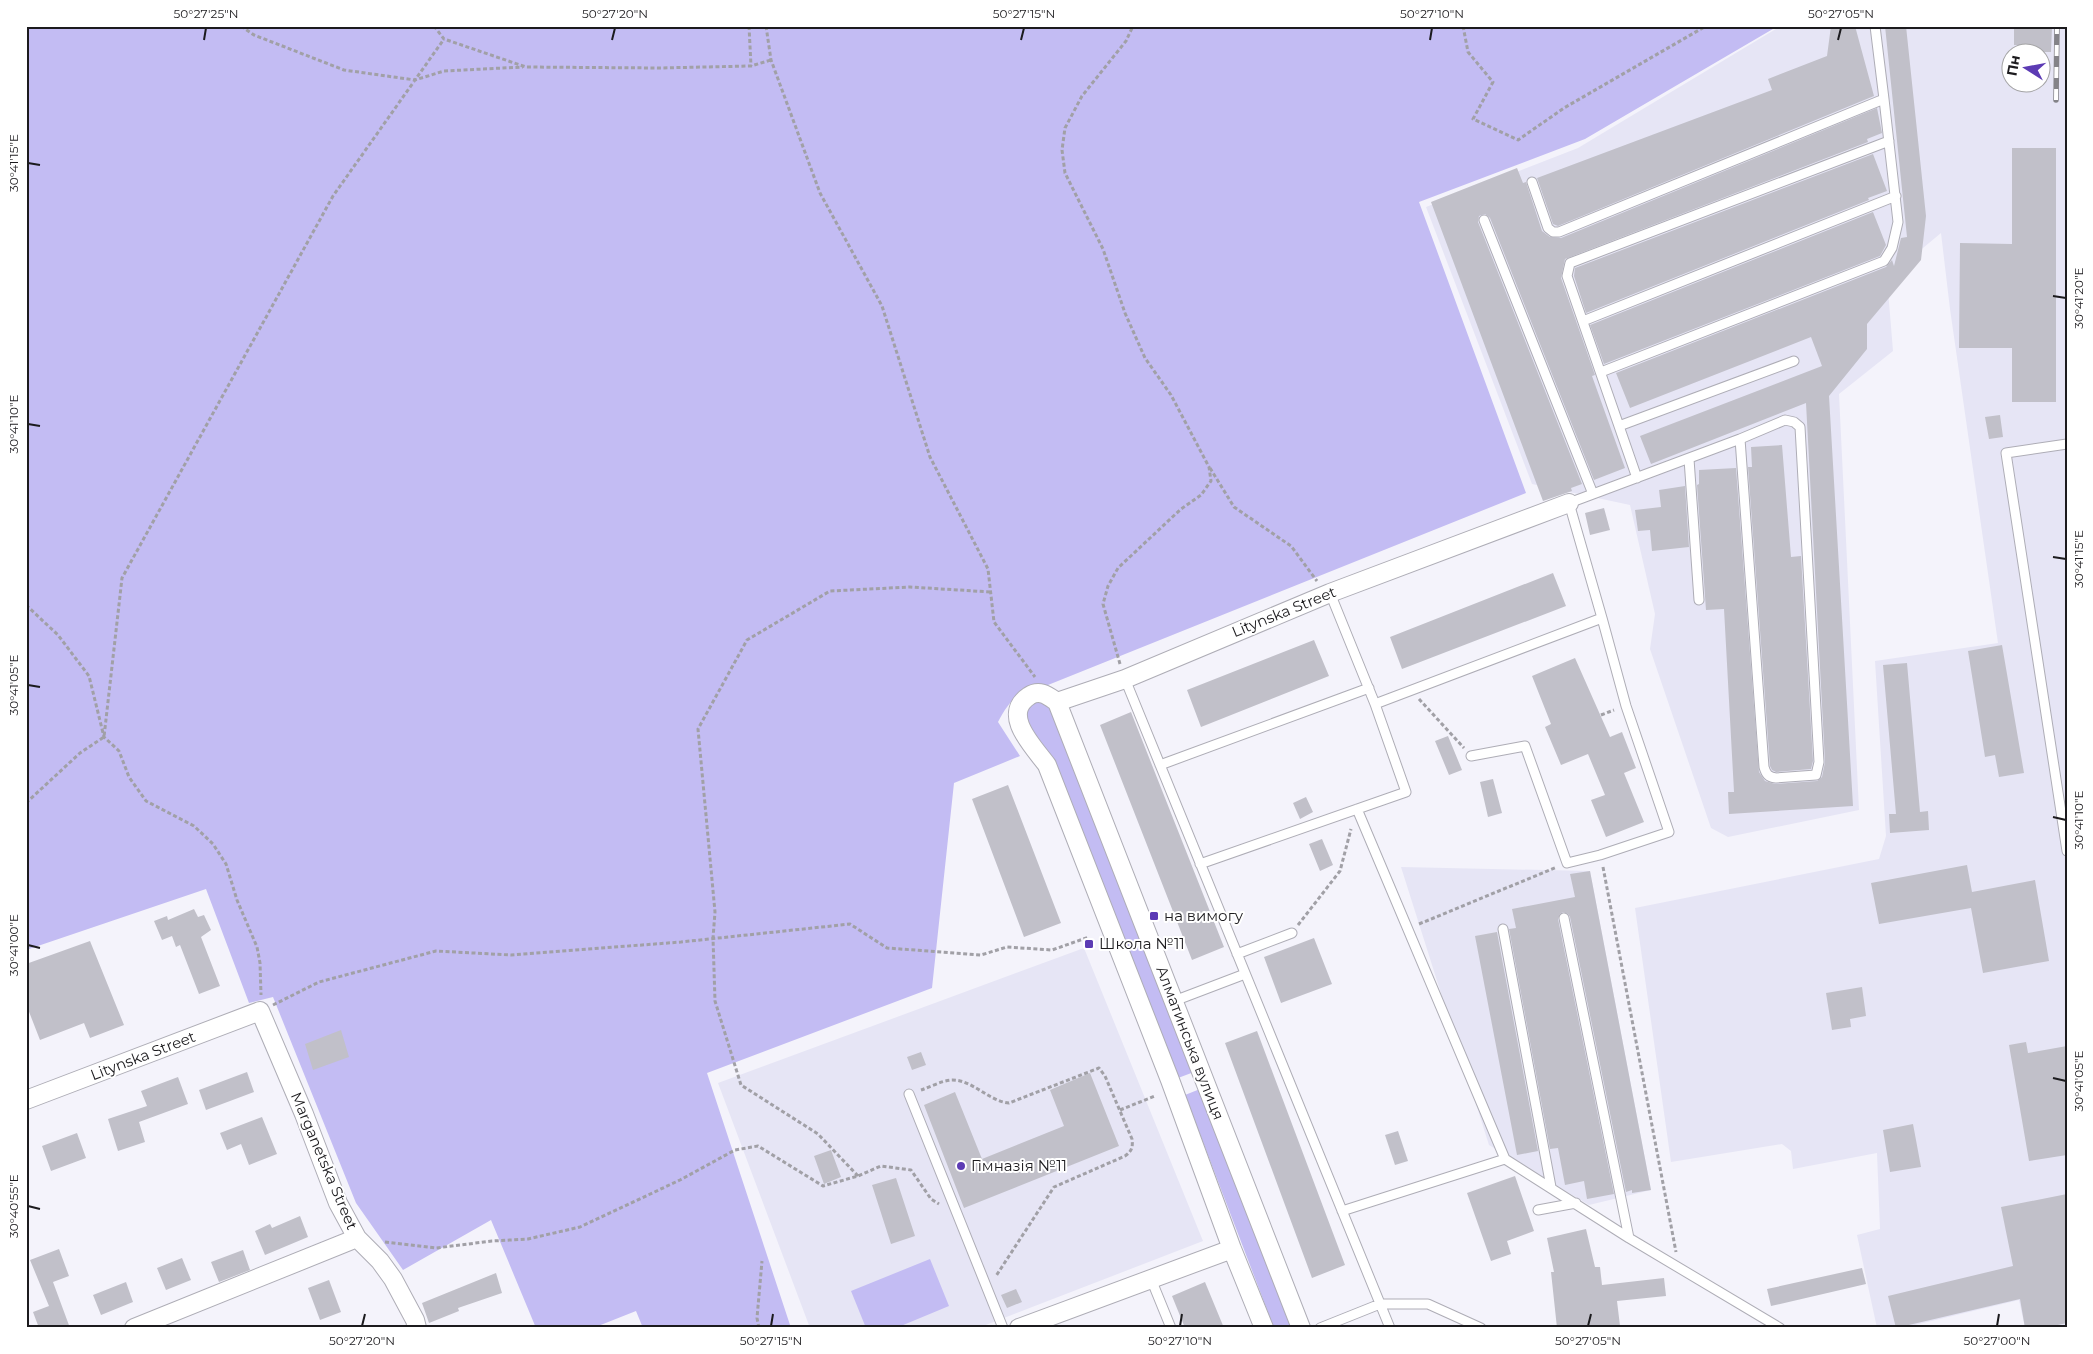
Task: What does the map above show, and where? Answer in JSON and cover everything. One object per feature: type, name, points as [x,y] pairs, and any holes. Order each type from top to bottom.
[{"type":"street","name":"Litynska Street","points":[[1057,702],[1125,679],[1327,594],[1569,503]]},
{"type":"street","points":[[1057,702],[1044,693],[1034,693],[1023,700],[1017,709],[1017,721],[1023,733],[1047,765],[1264,1328]]},
{"type":"street","name":"Алматинська вулиця","points":[[1057,702],[1301,1328]]},
{"type":"street","name":"Litynska Street","points":[[26,1100],[260,1011]]},
{"type":"street","name":"Marganetska Street","points":[[260,1011],[304,1114],[338,1203],[357,1238],[380,1261],[393,1279],[415,1320],[417,1328]]},
{"type":"street","points":[[134,1328],[357,1238]]},
{"type":"street","points":[[1019,1328],[1232,1249]]},
{"type":"lane","points":[[1600,372],[1884,261],[1892,248],[1898,222],[1875,26]]},
{"type":"lane","points":[[1532,182],[1548,228],[1552,232],[1559,232],[1884,99]]},
{"type":"lane","points":[[1637,478],[1567,276],[1570,263],[1889,141]]},
{"type":"lane","points":[[1583,321],[1896,196]]},
{"type":"lane","points":[[1484,220],[1593,494]]},
{"type":"lane","points":[[1619,426],[1794,361]]},
{"type":"lane","points":[[1471,756],[1525,746],[1567,863],[1600,855],[1669,832],[1626,706],[1569,503],[1689,459],[1786,420],[1794,422],[1800,427],[1819,762],[1816,775],[1770,778],[1766,774],[1764,767],[1740,439]]},
{"type":"lane","points":[[2067,444],[2006,453],[2067,851]]},
{"type":"lane","points":[[1689,459],[1699,600]]},
{"type":"lane","points":[[1200,864],[1406,792],[1369,688],[1327,594]]},
{"type":"lane","points":[[1375,704],[1602,618]]},
{"type":"lane","points":[[1125,679],[1390,1328]]},
{"type":"lane","points":[[1160,765],[1369,688]]},
{"type":"lane","points":[[1357,809],[1505,1159],[1629,1238],[1780,1327]]},
{"type":"lane","points":[[1564,918],[1629,1238]]},
{"type":"lane","points":[[1503,929],[1551,1187]]},
{"type":"lane","points":[[1237,954],[1292,933]]},
{"type":"lane","points":[[1174,1001],[1245,974]]},
{"type":"lane","points":[[909,1094],[1003,1328]]},
{"type":"lane","points":[[1342,1211],[1505,1159]]},
{"type":"lane","points":[[1538,1210],[1576,1203]]},
{"type":"lane","points":[[1150,1279],[1170,1328]]},
{"type":"lane","points":[[1320,1328],[1380,1304],[1428,1304],[1481,1328]]},
{"type":"lane","points":[[1771,1328],[1780,1327]]},
{"type":"path","points":[[241,26],[254,35],[344,70],[415,80],[444,72],[526,67],[658,68],[751,66],[771,60]]},
{"type":"path","points":[[434,26],[444,39],[526,67]]},
{"type":"path","points":[[749,26],[751,66]]},
{"type":"path","points":[[766,26],[771,60],[820,193],[882,306],[930,456],[988,569],[994,622],[1037,680]]},
{"type":"path","points":[[1132,26],[1126,41],[1082,96],[1065,128],[1062,150],[1064,166],[1073,191],[1088,216],[1103,248],[1125,313],[1145,358],[1171,395],[1209,467],[1234,507],[1291,546],[1327,594]]},
{"type":"path","points":[[1463,26],[1468,52],[1493,82],[1474,119],[1518,140],[1564,108],[1706,26]]},
{"type":"path","points":[[104,738],[122,578],[333,196],[444,39]]},
{"type":"path","points":[[1125,679],[1103,604],[1108,586],[1118,568],[1181,509],[1201,496],[1211,481],[1209,467]]},
{"type":"path","points":[[858,1176],[818,1134],[741,1085],[715,1001],[713,938],[715,912],[698,730],[747,640],[830,591],[910,587],[991,592]]},
{"type":"path","points":[[26,605],[58,635],[89,676],[104,738],[119,751],[129,777],[146,801],[194,826],[213,844],[226,864],[237,900],[258,947],[260,1011],[319,982],[436,951],[511,955],[850,924],[887,948],[981,955],[1007,947],[1052,950],[1089,937]]},
{"type":"path","points":[[1411,691],[1471,756]]},
{"type":"path","points":[[26,803],[80,753],[104,738]]},
{"type":"path","points":[[1292,933],[1340,871],[1357,809]]},
{"type":"path","points":[[1600,855],[1679,1267]]},
{"type":"path","points":[[1408,929],[1567,863]]},
{"type":"path","points":[[909,1094],[952,1080],[967,1084],[1002,1102],[1010,1103],[1099,1068],[1103,1071],[1132,1139],[1133,1146],[1131,1152],[1125,1156],[1054,1187],[988,1289]]},
{"type":"path","points":[[1120,1110],[1155,1096]]},
{"type":"path","points":[[357,1238],[436,1248],[492,1241],[528,1239],[580,1226],[700,1170],[735,1150],[758,1146],[823,1186],[858,1176],[881,1166],[910,1170],[931,1199],[959,1219]]},
{"type":"path","points":[[759,1328],[757,1318],[762,1261]]},
{"type":"shaded area","points":[[26,26],[1778,26],[1585,139],[1419,202],[1526,493],[1043,687],[1027,691],[1015,698],[1006,708],[998,722],[1020,756],[954,783],[932,988],[707,1073],[791,1328],[643,1328],[636,1311],[593,1328],[536,1328],[491,1220],[403,1270],[356,1203],[273,997],[249,1003],[206,889],[26,950]]},
{"type":"shaded area","points":[[1781,26],[2067,26],[2067,1328],[2057,1328],[2056,1325],[2025,1328],[2019,1300],[1902,1328],[1877,1328],[1857,1235],[1880,1229],[1877,1153],[1793,1169],[1791,1151],[1782,1144],[1671,1162],[1635,908],[1879,859],[1886,836],[1875,661],[1998,643],[1950,309],[1941,233],[1887,278],[1893,351],[1839,394],[1859,810],[1728,837],[1711,828],[1650,649],[1655,614],[1630,505],[1532,484],[1426,207],[1578,148]]},
{"type":"shaded area","points":[[1040,701],[1048,705],[1052,713],[1194,1072],[1178,1078],[1029,731],[1026,718],[1029,705]]},
{"type":"shaded area","points":[[1401,867],[1590,871],[1651,1190],[1589,1205],[1489,1145]]},
{"type":"shaded area","name":"Гімназія №11","points":[[1084,948],[1203,1241],[978,1328],[810,1328],[718,1083]]},
{"type":"shaded area","points":[[1200,1089],[1290,1326],[1274,1328],[1185,1095]]},
{"type":"shaded area","points":[[930,1259],[949,1306],[896,1328],[866,1328],[851,1291]]},
{"type":"building","points":[[1831,26],[1855,26],[1874,96],[1558,226],[1553,224],[1537,178],[1772,90],[1768,79],[1827,56]]},
{"type":"building","points":[[1885,26],[1906,26],[1926,216],[1921,260],[1867,324],[1867,349],[1829,396],[1853,806],[1729,814],[1728,792],[1734,792],[1724,609],[1706,610],[1697,485],[1699,484],[1699,470],[1736,468],[1759,772],[1765,781],[1775,784],[1817,781],[1822,777],[1825,762],[1806,403],[1651,464],[1640,436],[1822,366],[1811,337],[1630,408],[1616,373],[1886,267],[1892,260],[1894,266],[1901,238],[1907,237]]},
{"type":"building","points":[[2014,26],[2052,27],[2051,52],[2050,42],[2014,42]]},
{"type":"building","points":[[1877,108],[1882,133],[1867,139],[1868,142],[1565,259],[1561,278],[1595,375],[1592,376],[1625,468],[1594,480],[1490,218],[1485,214],[1479,216],[1478,222],[1582,484],[1571,488],[1572,491],[1543,501],[1431,202],[1517,168],[1523,183],[1526,182],[1542,231],[1550,237],[1561,238]]},
{"type":"building","points":[[2012,148],[2056,148],[2056,402],[2012,402],[2012,348],[1959,348],[1960,243],[2012,244]]},
{"type":"building","points":[[1873,154],[1887,191],[1868,198],[1869,200],[1586,313],[1574,276],[1575,268]]},
{"type":"building","points":[[1873,212],[1886,245],[1880,256],[1604,364],[1590,325]]},
{"type":"building","points":[[2000,415],[2003,437],[1989,439],[1985,417]]},
{"type":"building","points":[[1782,445],[1791,557],[1801,556],[1813,761],[1811,769],[1776,772],[1770,766],[1748,467],[1752,467],[1751,447]]},
{"type":"building","points":[[1685,486],[1689,547],[1652,551],[1650,530],[1638,531],[1635,510],[1661,507],[1659,490]]},
{"type":"building","points":[[1604,508],[1610,530],[1590,535],[1585,513]]},
{"type":"building","points":[[1553,573],[1566,606],[1402,669],[1390,637]]},
{"type":"building","points":[[1314,640],[1329,676],[1201,727],[1187,690]]},
{"type":"building","points":[[2002,645],[2024,773],[1999,777],[1995,755],[1985,757],[1968,651]]},
{"type":"building","points":[[1575,658],[1610,737],[1622,732],[1636,768],[1624,773],[1644,822],[1606,837],[1591,800],[1605,795],[1588,754],[1561,765],[1545,727],[1551,724],[1532,676]]},
{"type":"building","points":[[1907,663],[1920,812],[1928,811],[1929,830],[1890,833],[1889,814],[1896,814],[1883,665]]},
{"type":"building","points":[[1131,712],[1224,947],[1192,960],[1100,725]]},
{"type":"building","points":[[1448,736],[1462,770],[1449,775],[1435,741]]},
{"type":"building","points":[[1493,779],[1502,813],[1488,817],[1480,782]]},
{"type":"building","points":[[1008,785],[1061,923],[1024,937],[972,799]]},
{"type":"building","points":[[1306,797],[1313,812],[1300,819],[1293,803]]},
{"type":"building","points":[[1322,839],[1333,865],[1320,871],[1309,844]]},
{"type":"building","points":[[1967,865],[1972,892],[2035,880],[2049,961],[1983,973],[1971,908],[1879,924],[1871,883]]},
{"type":"building","points":[[1590,871],[1651,1190],[1632,1193],[1632,1190],[1626,1192],[1570,917],[1563,912],[1558,919],[1614,1194],[1587,1199],[1584,1181],[1565,1185],[1558,1148],[1550,1149],[1509,929],[1516,928],[1512,909],[1575,897],[1570,874]]},
{"type":"building","points":[[194,909],[198,917],[204,915],[211,930],[201,937],[220,986],[199,994],[180,945],[176,947],[172,936],[162,940],[154,921],[167,916],[168,920]]},
{"type":"building","points":[[1497,932],[1538,1151],[1517,1155],[1475,936]]},
{"type":"building","points":[[1314,938],[1332,984],[1281,1003],[1264,957]]},
{"type":"building","points":[[90,941],[124,1025],[90,1038],[84,1023],[40,1040],[26,1004],[26,964]]},
{"type":"building","points":[[1862,987],[1866,1016],[1850,1019],[1851,1027],[1832,1030],[1826,993]]},
{"type":"building","points":[[341,1030],[349,1057],[313,1070],[305,1044]]},
{"type":"building","points":[[1257,1031],[1345,1265],[1312,1278],[1225,1043]]},
{"type":"building","points":[[2026,1042],[2028,1053],[2067,1046],[2067,1155],[2029,1161],[2009,1045]]},
{"type":"building","points":[[921,1052],[926,1065],[912,1070],[907,1057]]},
{"type":"building","points":[[247,1072],[254,1092],[206,1110],[199,1090]]},
{"type":"building","points":[[1090,1073],[1119,1146],[964,1208],[924,1105],[955,1092],[982,1159],[1064,1126],[1050,1090]]},
{"type":"building","points":[[178,1077],[188,1104],[139,1122],[145,1142],[118,1151],[108,1119],[147,1106],[141,1091]]},
{"type":"building","points":[[262,1117],[277,1154],[249,1165],[241,1144],[227,1150],[220,1133]]},
{"type":"building","points":[[1913,1124],[1921,1167],[1890,1172],[1883,1130]]},
{"type":"building","points":[[1398,1131],[1408,1161],[1395,1165],[1385,1135]]},
{"type":"building","points":[[77,1133],[86,1158],[51,1171],[42,1146]]},
{"type":"building","points":[[831,1150],[841,1177],[824,1184],[814,1156]]},
{"type":"building","points":[[1515,1176],[1534,1231],[1507,1241],[1511,1254],[1491,1261],[1467,1193]]},
{"type":"building","points":[[896,1178],[915,1236],[891,1244],[872,1185]]},
{"type":"building","points":[[2067,1194],[2067,1323],[2044,1328],[2025,1328],[2020,1299],[1896,1328],[1888,1296],[2013,1266],[2001,1207]]},
{"type":"building","points":[[300,1216],[308,1237],[265,1255],[255,1231],[270,1224],[272,1228]]},
{"type":"building","points":[[1586,1229],[1595,1267],[1600,1267],[1602,1285],[1664,1278],[1666,1296],[1617,1301],[1620,1326],[1557,1328],[1551,1272],[1554,1272],[1547,1238]]},
{"type":"building","points":[[59,1249],[69,1276],[53,1282],[70,1328],[39,1328],[33,1312],[49,1306],[30,1260]]},
{"type":"building","points":[[243,1250],[250,1270],[219,1282],[211,1262]]},
{"type":"building","points":[[182,1258],[191,1280],[166,1290],[157,1268]]},
{"type":"building","points":[[1862,1268],[1866,1284],[1771,1306],[1767,1289]]},
{"type":"building","points":[[496,1273],[502,1293],[458,1308],[459,1311],[429,1323],[422,1303]]},
{"type":"building","points":[[329,1280],[341,1312],[320,1320],[308,1288]]},
{"type":"building","points":[[126,1282],[133,1302],[101,1315],[93,1295]]},
{"type":"building","points":[[1205,1282],[1224,1328],[1185,1328],[1172,1296]]},
{"type":"building","points":[[1016,1289],[1022,1302],[1007,1308],[1001,1295]]},
{"type":"railway","points":[[2056,100],[2057,26]]},
{"type":"place","name":"на вимогу","points":[[1154,916]]},
{"type":"place","name":"Школа №11","points":[[1089,944]]},
{"type":"place","name":"Гімназія №11","points":[[961,1166]]}]
